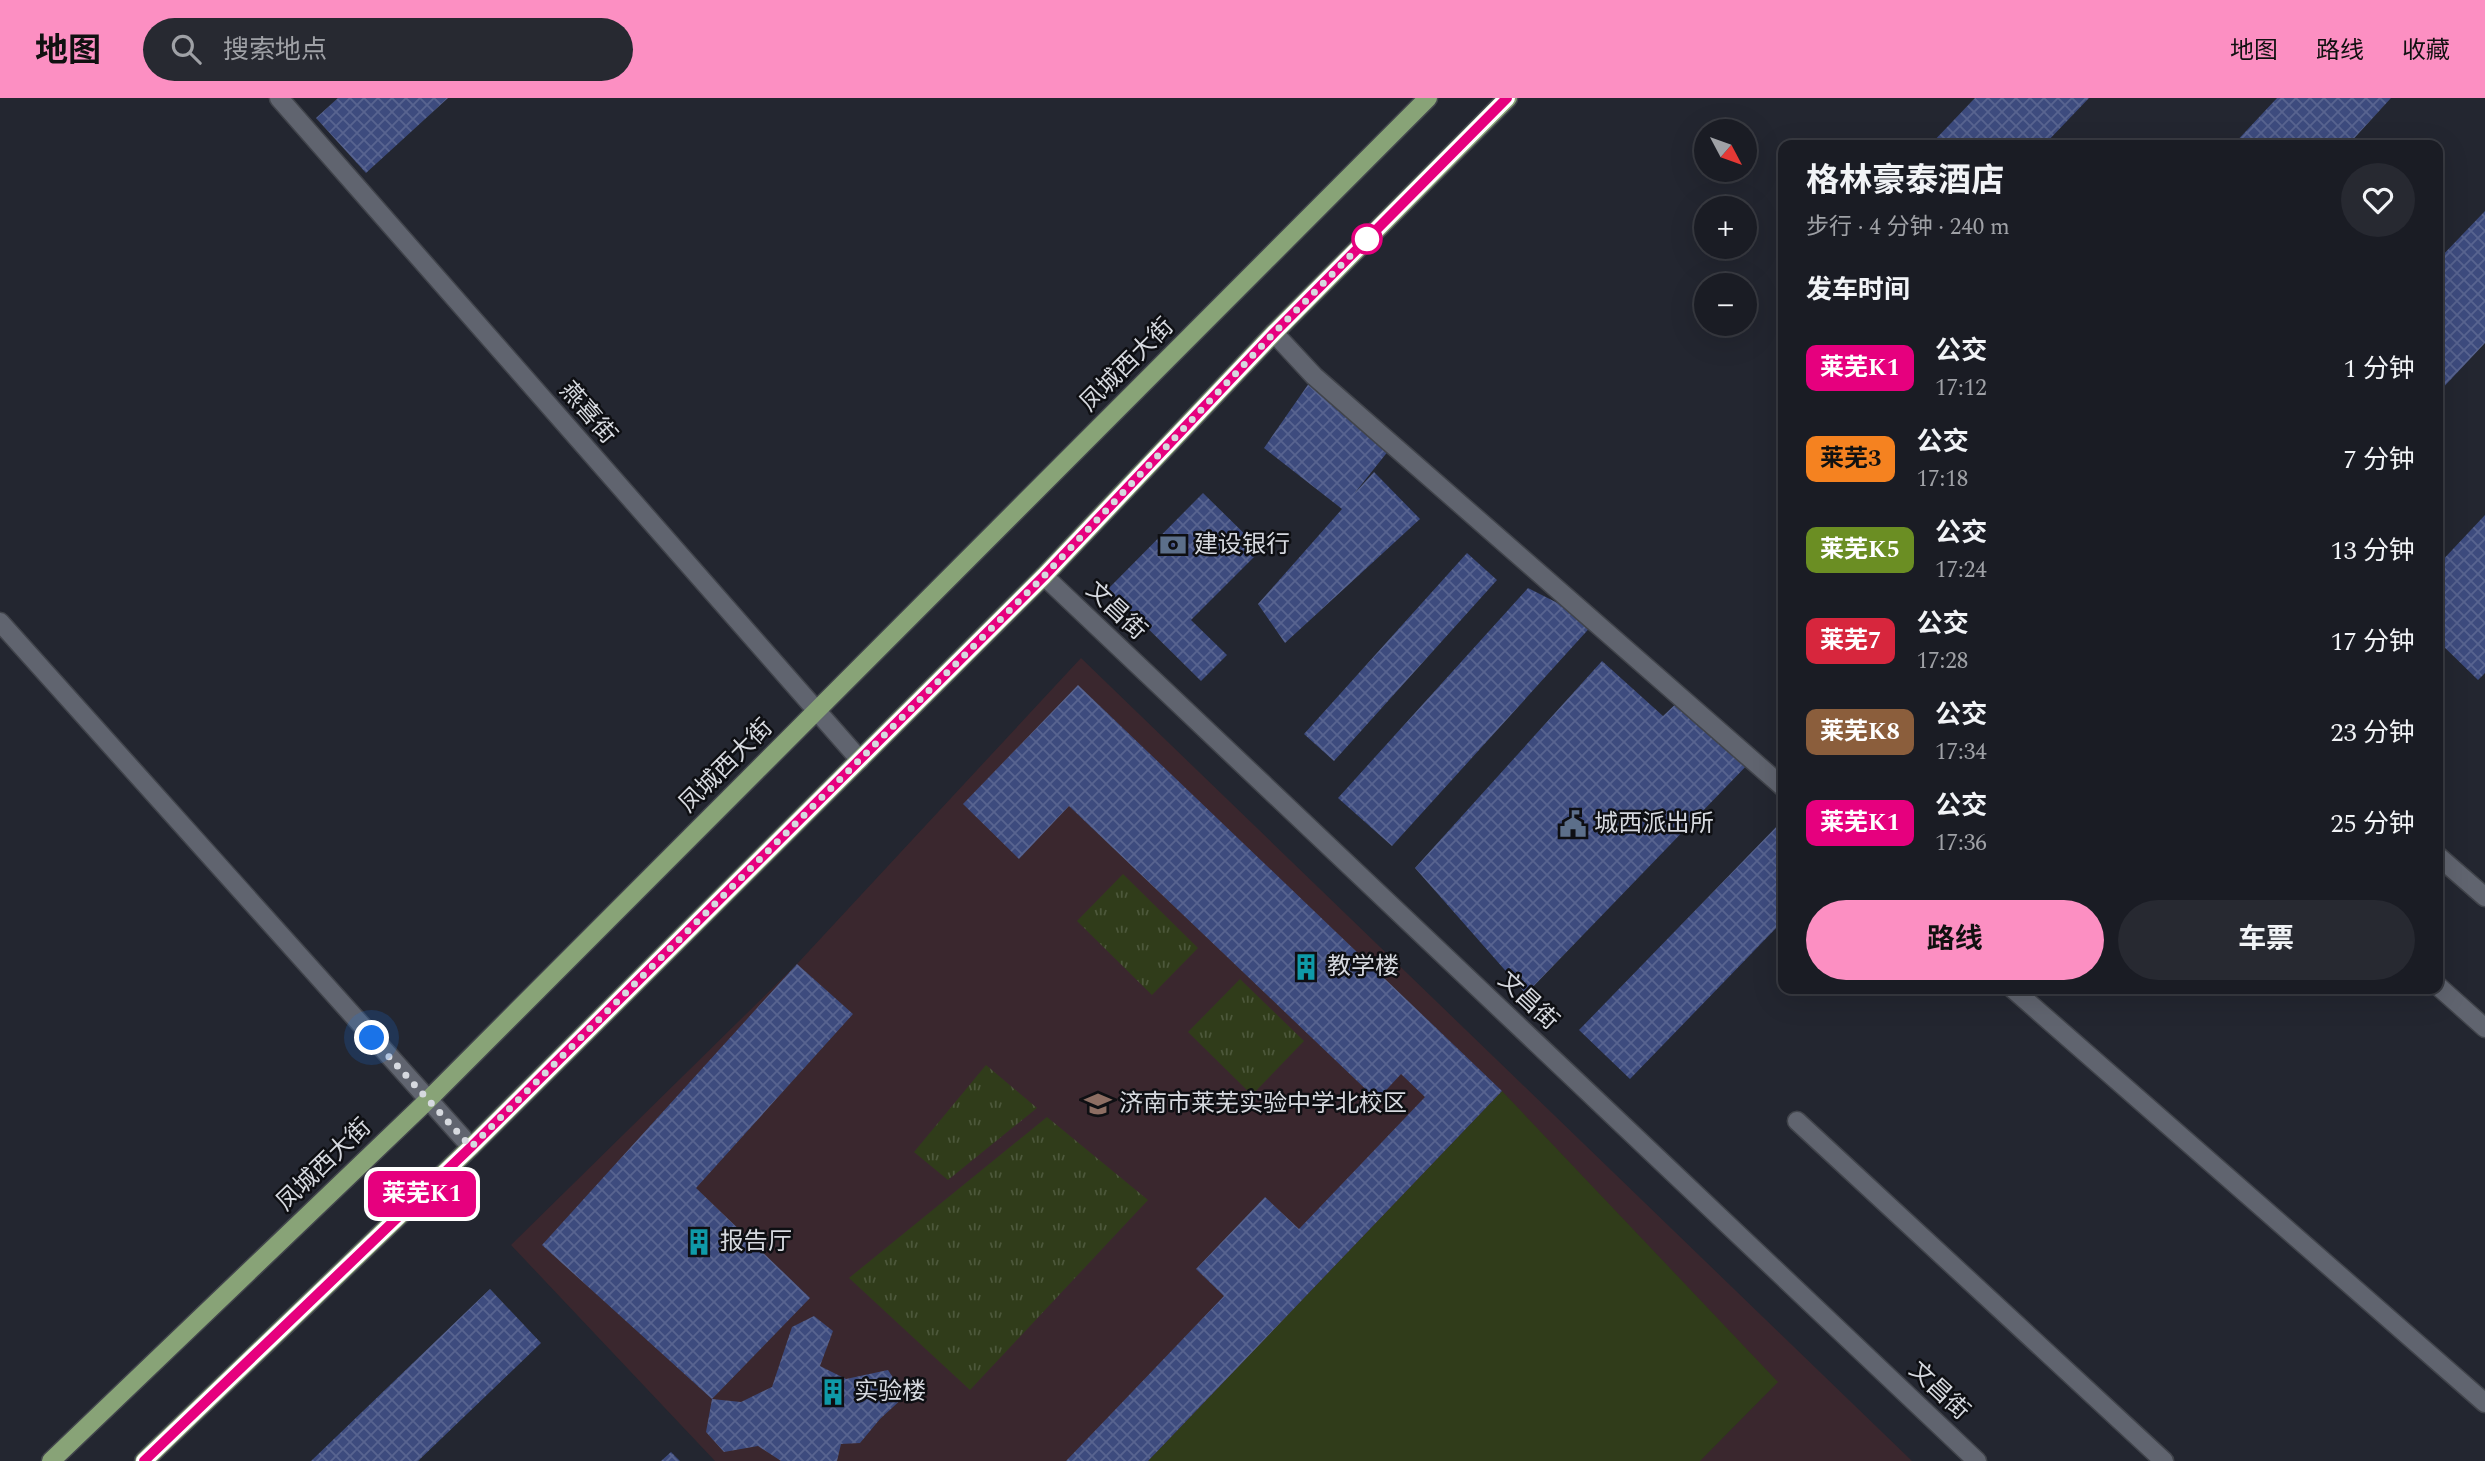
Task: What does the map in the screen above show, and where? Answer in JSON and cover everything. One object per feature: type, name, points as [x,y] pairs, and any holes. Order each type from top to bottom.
[{"type":"main road","name":"凤城西大街","points":[[51,1461],[428,1100],[1428,98]]},
{"type":"main road","points":[[144,1461],[471,1147],[1044,576],[1274,333],[1507,98]]},
{"type":"street","name":"燕喜街","points":[[279,98],[860,760]]},
{"type":"street","points":[[1274,333],[1314,376],[1778,783]]},
{"type":"street","name":"文昌街","points":[[1044,576],[1977,1461]]},
{"type":"street","points":[[0,622],[471,1147]]},
{"type":"street","points":[[2443,860],[2485,897]]},
{"type":"street","points":[[2443,990],[2485,1028]]},
{"type":"street","points":[[2019,994],[2485,1403]]},
{"type":"street","points":[[1797,1121],[2164,1461]]},
{"type":"shaded area","name":"济南市莱芜实验中学北校区","points":[[1081,658],[1912,1461],[715,1461],[511,1245],[797,964]]},
{"type":"green space","points":[[1123,874],[1198,948],[1152,995],[1077,921]]},
{"type":"green space","points":[[1240,979],[1304,1041],[1252,1095],[1188,1032]]},
{"type":"green space","points":[[986,1065],[1037,1108],[948,1180],[914,1152]]},
{"type":"green space","points":[[1502,1091],[1778,1382],[1700,1461],[1148,1461]]},
{"type":"green space","points":[[1047,1117],[1148,1200],[970,1390],[849,1278]]},
{"type":"building","points":[[338,98],[448,98],[366,173],[316,118]]},
{"type":"building","points":[[1975,98],[2089,98],[2049,140],[1935,140]]},
{"type":"building","points":[[2277,98],[2391,98],[2353,140],[2238,140]]},
{"type":"building","points":[[2485,211],[2485,343],[2443,388],[2443,255]]},
{"type":"building","points":[[1314,376],[1393,445],[1354,494],[1374,472],[1420,519],[1285,643],[1258,604],[1342,509],[1264,448]]},
{"type":"building","points":[[1203,493],[1261,550],[1191,620],[1227,655],[1201,681],[1108,589]]},
{"type":"building","points":[[2485,515],[2485,673],[2478,680],[2443,646],[2443,560]]},
{"type":"building","points":[[1467,553],[1497,580],[1334,761],[1304,734]]},
{"type":"building","points":[[1528,588],[1595,622],[1392,846],[1338,798]]},
{"type":"building","name":"城西派出所","points":[[1602,661],[1663,716],[1682,698],[1752,760],[1526,994],[1415,868]]},
{"type":"building","name":"教学楼","points":[[1078,685],[1502,1091],[1148,1461],[1066,1461],[1224,1296],[1196,1269],[1265,1197],[1299,1229],[1425,1097],[1401,1074],[1377,1100],[1069,806],[1019,859],[963,804]]},
{"type":"building","points":[[1778,825],[1778,926],[1630,1079],[1579,1030]]},
{"type":"building","points":[[797,964],[853,1014],[696,1188],[810,1298],[712,1399],[542,1245]]},
{"type":"building","points":[[490,1289],[541,1343],[418,1461],[311,1461]]},
{"type":"building","name":"实验楼","points":[[814,1316],[833,1331],[820,1366],[846,1379],[888,1370],[905,1396],[880,1419],[860,1443],[841,1444],[837,1461],[781,1461],[758,1446],[724,1452],[706,1432],[712,1399],[741,1402],[772,1387],[792,1327]]},
{"type":"building","points":[[671,1452],[680,1461],[661,1461]]},
{"type":"bus line","name":"莱芜K1","points":[[144,1461],[471,1147],[1044,576],[1274,333],[1507,98]]},
{"type":"place","name":"建设银行","points":[[1173,545]]},
{"type":"place","name":"城西派出所","points":[[1573,824]]},
{"type":"place","name":"教学楼","points":[[1306,967]]},
{"type":"place","name":"济南市莱芜实验中学北校区","points":[[1098,1104]]},
{"type":"place","name":"报告厅","points":[[699,1242]]},
{"type":"place","name":"实验楼","points":[[833,1392]]},
{"type":"route","points":[[372,1038],[471,1147],[1044,576],[1367,239]]}]
